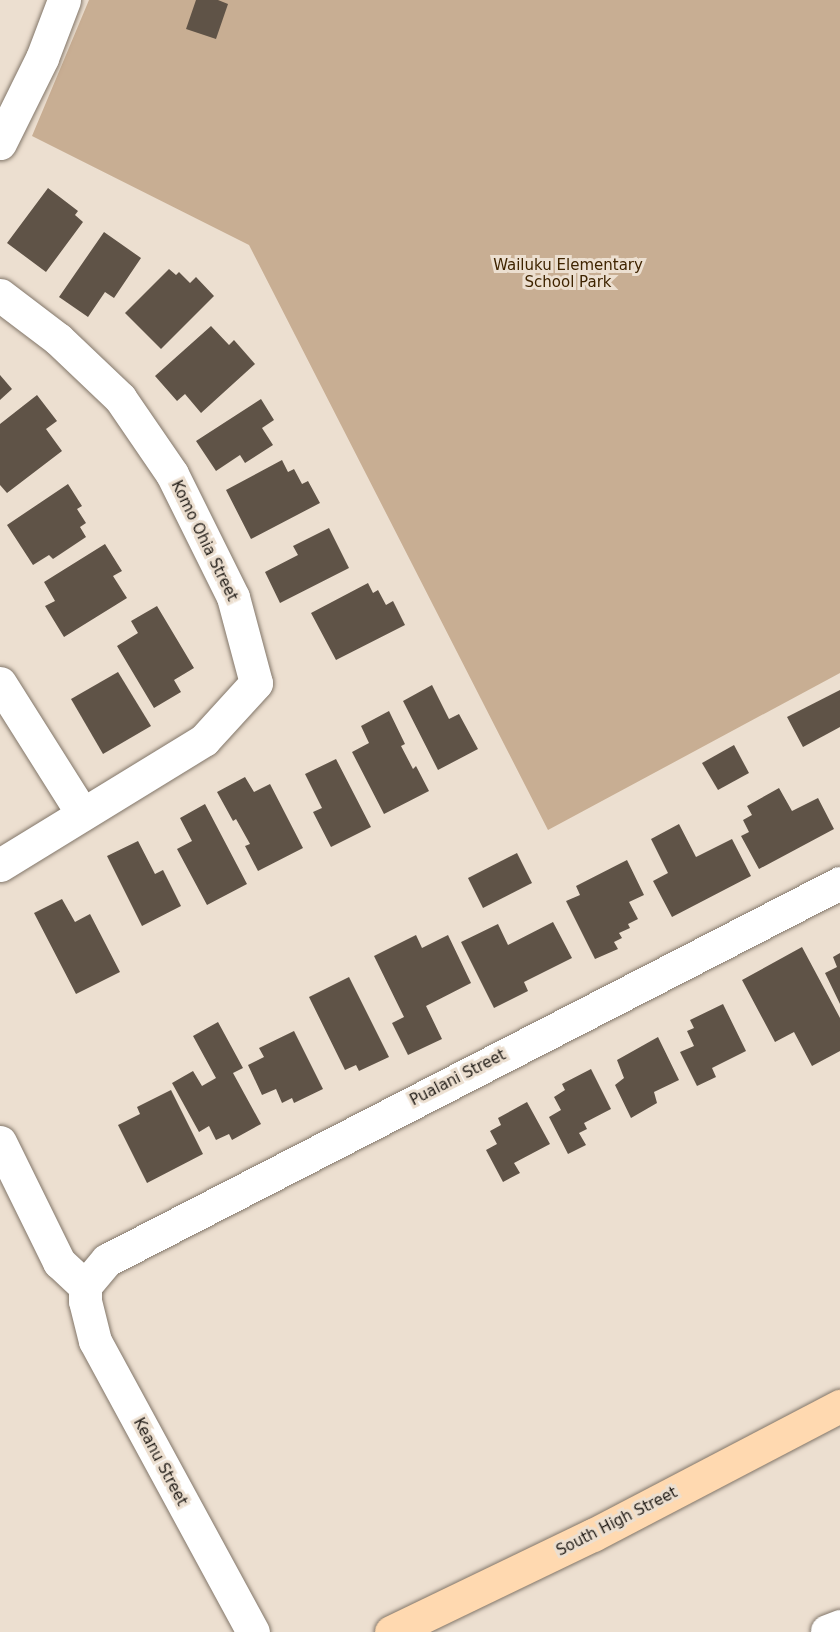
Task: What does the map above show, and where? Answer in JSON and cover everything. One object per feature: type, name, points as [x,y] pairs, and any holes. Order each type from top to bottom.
[{"type":"main road","name":"South High Street","points":[[391,1632],[593,1535],[840,1406]]},
{"type":"street","points":[[0,143],[42,58],[64,0]]},
{"type":"street","name":"Komo Ohia Street","points":[[0,295],[58,339],[120,398],[172,474],[233,597],[256,683],[204,740],[0,865]]},
{"type":"street","points":[[0,683],[82,813]]},
{"type":"street","name":"Pualani Street","points":[[85,1286],[106,1260],[840,883]]},
{"type":"street","points":[[0,1142],[59,1262],[85,1286]]},
{"type":"street","name":"Keanu Street","points":[[85,1286],[85,1301],[95,1341],[253,1632]]},
{"type":"street","points":[[827,1631],[840,1626]]},
{"type":"green space","name":"Wailuku Elementary School Park","points":[[89,0],[840,0],[840,673],[548,830],[249,245],[32,136]]},
{"type":"building","points":[[196,0],[218,0],[228,4],[216,39],[186,29]]},
{"type":"building","points":[[48,188],[78,211],[75,215],[83,222],[46,272],[7,243]]},
{"type":"building","points":[[104,232],[141,258],[114,298],[105,292],[88,317],[59,297]]},
{"type":"building","points":[[169,269],[176,275],[179,272],[190,283],[196,277],[214,296],[161,349],[125,313]]},
{"type":"building","points":[[211,326],[229,345],[234,340],[255,364],[201,413],[185,394],[177,401],[155,376]]},
{"type":"building","points":[[0,375],[12,389],[0,400]]},
{"type":"building","points":[[37,395],[57,421],[46,429],[62,451],[7,493],[0,485],[0,424]]},
{"type":"building","points":[[261,399],[274,420],[262,428],[273,445],[245,463],[240,455],[216,471],[196,441]]},
{"type":"building","points":[[282,460],[288,472],[294,469],[302,484],[308,481],[320,503],[251,539],[226,490]]},
{"type":"building","points":[[68,484],[82,506],[77,509],[86,523],[80,527],[86,537],[53,559],[49,555],[33,565],[7,525]]},
{"type":"building","points":[[329,528],[349,568],[280,603],[265,572],[298,555],[293,546]]},
{"type":"building","points":[[105,544],[122,571],[113,576],[127,598],[64,637],[45,606],[55,601],[44,582]]},
{"type":"building","points":[[368,583],[373,593],[378,590],[386,605],[393,601],[405,625],[336,660],[311,613]]},
{"type":"building","points":[[157,606],[194,668],[174,680],[181,692],[154,708],[117,646],[138,633],[131,621]]},
{"type":"building","points":[[118,672],[151,726],[103,754],[71,699]]},
{"type":"building","points":[[432,685],[449,719],[459,714],[478,749],[438,770],[403,701]]},
{"type":"building","points":[[840,690],[840,727],[803,747],[787,717]]},
{"type":"building","points":[[389,711],[405,744],[401,746],[413,769],[416,766],[429,791],[384,814],[352,752],[369,743],[361,726]]},
{"type":"building","points":[[734,745],[749,773],[718,790],[702,763]]},
{"type":"building","points":[[336,759],[371,827],[331,847],[313,812],[322,808],[305,774]]},
{"type":"building","points":[[245,777],[254,792],[270,784],[303,848],[258,871],[245,846],[250,844],[236,819],[233,821],[217,792]]},
{"type":"building","points":[[779,788],[792,811],[818,798],[834,829],[759,869],[741,836],[749,832],[743,820],[752,815],[747,806]]},
{"type":"building","points":[[205,804],[247,884],[207,905],[177,849],[192,841],[180,818]]},
{"type":"building","points":[[679,824],[696,857],[732,839],[751,876],[672,917],[653,881],[668,873],[651,839]]},
{"type":"building","points":[[138,841],[155,874],[163,870],[181,906],[142,926],[107,856]]},
{"type":"building","points":[[517,853],[532,883],[483,908],[468,878]]},
{"type":"building","points":[[627,860],[644,895],[629,902],[638,919],[628,924],[630,928],[619,933],[622,938],[614,942],[618,949],[595,959],[566,901],[580,895],[576,886]]},
{"type":"building","points":[[62,899],[75,922],[90,914],[120,972],[76,994],[34,913]]},
{"type":"building","points":[[553,922],[572,958],[524,982],[528,991],[494,1008],[461,942],[498,924],[508,945]]},
{"type":"building","points":[[416,935],[422,948],[448,935],[471,983],[426,1006],[442,1039],[408,1055],[392,1023],[404,1017],[374,956]]},
{"type":"building","points":[[802,947],[840,1018],[840,1051],[812,1066],[794,1032],[775,1042],[742,980]]},
{"type":"building","points":[[840,953],[840,1004],[825,973],[837,967],[833,957]]},
{"type":"building","points":[[349,977],[389,1057],[359,1071],[356,1065],[345,1070],[309,997]]},
{"type":"building","points":[[723,1004],[746,1051],[712,1068],[716,1077],[697,1086],[680,1052],[694,1046],[687,1031],[694,1028],[690,1020]]},
{"type":"building","points":[[218,1022],[243,1068],[233,1073],[261,1124],[232,1140],[229,1134],[216,1140],[209,1126],[199,1132],[172,1083],[193,1071],[202,1086],[216,1078],[193,1036]]},
{"type":"building","points":[[294,1031],[323,1089],[294,1103],[292,1098],[282,1103],[276,1089],[262,1095],[248,1065],[264,1057],[259,1048]]},
{"type":"building","points":[[658,1037],[679,1080],[654,1092],[657,1103],[631,1118],[615,1085],[624,1078],[617,1060]]},
{"type":"building","points":[[591,1069],[611,1109],[584,1123],[587,1129],[579,1133],[586,1145],[568,1154],[549,1117],[561,1110],[554,1097],[565,1090],[562,1084]]},
{"type":"building","points":[[171,1090],[203,1154],[147,1183],[118,1125],[140,1114],[137,1107]]},
{"type":"building","points":[[527,1102],[550,1144],[514,1163],[520,1173],[503,1182],[486,1150],[497,1144],[490,1131],[501,1125],[498,1118]]}]
